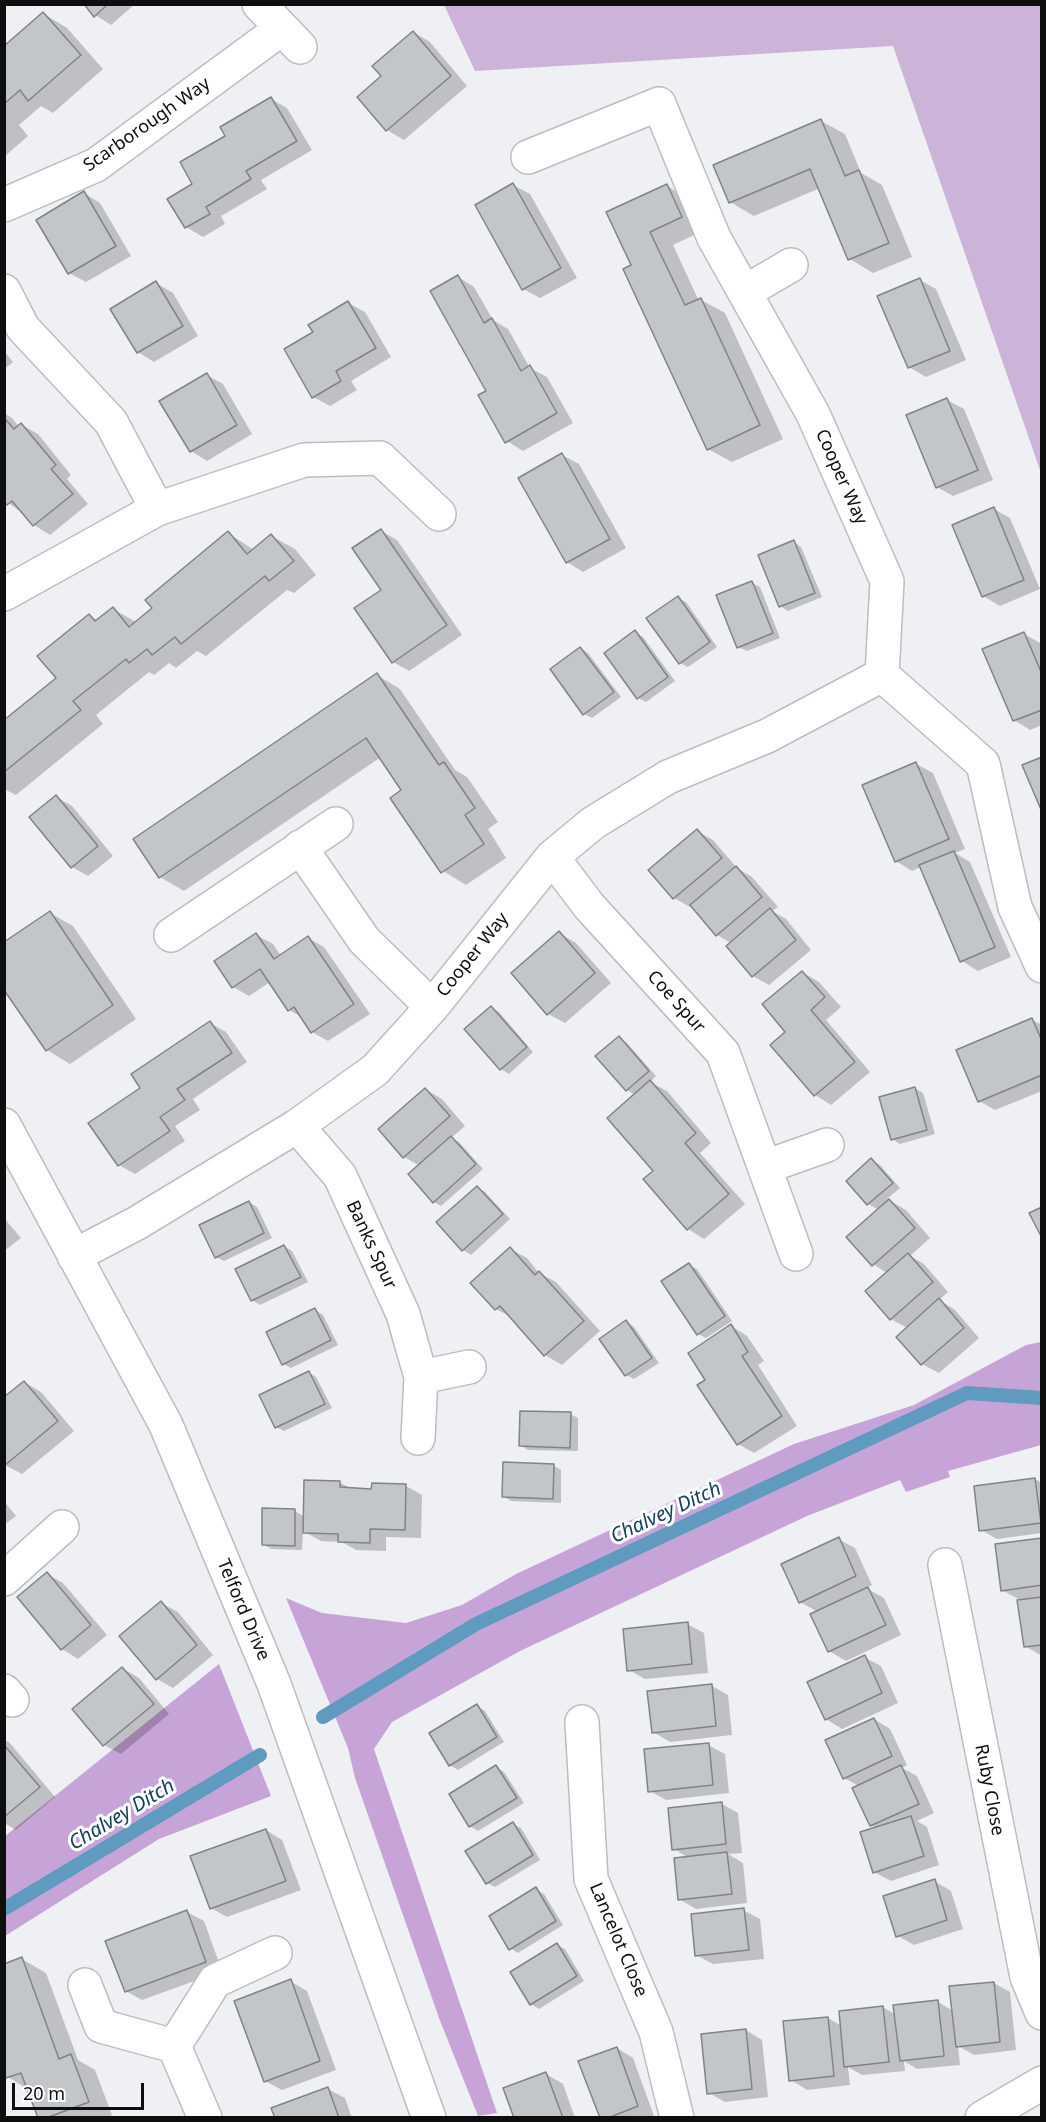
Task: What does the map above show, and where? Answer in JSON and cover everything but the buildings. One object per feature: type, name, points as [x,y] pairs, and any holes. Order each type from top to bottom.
[{"type":"street","name":"Scarborough Way","points":[[4,205],[96,165],[291,39],[259,4]]},
{"type":"street","name":"Cooper Way","points":[[74,1256],[137,1223],[297,1126],[375,1070],[432,1007],[552,857],[593,823],[668,777],[767,736],[882,675],[886,581],[813,414],[714,238],[659,104],[528,158]]},
{"type":"street","points":[[745,292],[791,265]]},
{"type":"street","points":[[4,291],[23,328],[111,422],[157,509]]},
{"type":"street","points":[[4,594],[157,509],[304,460],[380,458],[439,514]]},
{"type":"street","points":[[882,675],[983,764],[1015,907],[1041,966]]},
{"type":"street","points":[[171,935],[336,824]]},
{"type":"street","points":[[300,847],[364,940],[432,1007]]},
{"type":"street","name":"Coe Spur","points":[[552,857],[589,906],[723,1053],[796,1254]]},
{"type":"street","name":"Telford Drive","points":[[4,1125],[166,1425],[274,1684],[429,2118]]},
{"type":"street","name":"Banks Spur","points":[[297,1126],[340,1176],[403,1314],[421,1377],[418,1438]]},
{"type":"street","points":[[765,1167],[827,1145]]},
{"type":"street","points":[[421,1377],[469,1367]]},
{"type":"street","points":[[4,1579],[63,1527]]},
{"type":"street","name":"Ruby Close","points":[[945,1565],[1027,1977],[1041,2013]]},
{"type":"street","name":"Lancelot Close","points":[[582,1722],[591,1879],[656,2032],[676,2118]]},
{"type":"street","points":[[174,2046],[215,1981],[275,1953]]},
{"type":"street","points":[[85,1984],[101,2026],[174,2046]]},
{"type":"street","points":[[174,2046],[205,2118]]},
{"type":"street","points":[[982,2118],[1041,2083]]},
{"type":"shaded area","points":[[444,5],[1041,5],[1041,473],[893,46],[475,71]]},
{"type":"shaded area","points":[[1041,1342],[1041,1445],[948,1471],[950,1477],[906,1492],[900,1480],[807,1516],[520,1651],[392,1722],[374,1749],[497,2113],[478,2116],[439,2018],[355,1778],[348,1748],[286,1598],[322,1613],[406,1623],[462,1605],[516,1574],[794,1444],[914,1405],[1026,1345]]},
{"type":"shaded area","points":[[219,1664],[271,1796],[159,1839],[5,1936],[5,1836]]},
{"type":"waterway","name":"Chalvey Ditch","points":[[323,1717],[476,1624],[967,1393],[1042,1398]]},
{"type":"waterway","name":"Chalvey Ditch","points":[[4,1909],[260,1755]]}]
